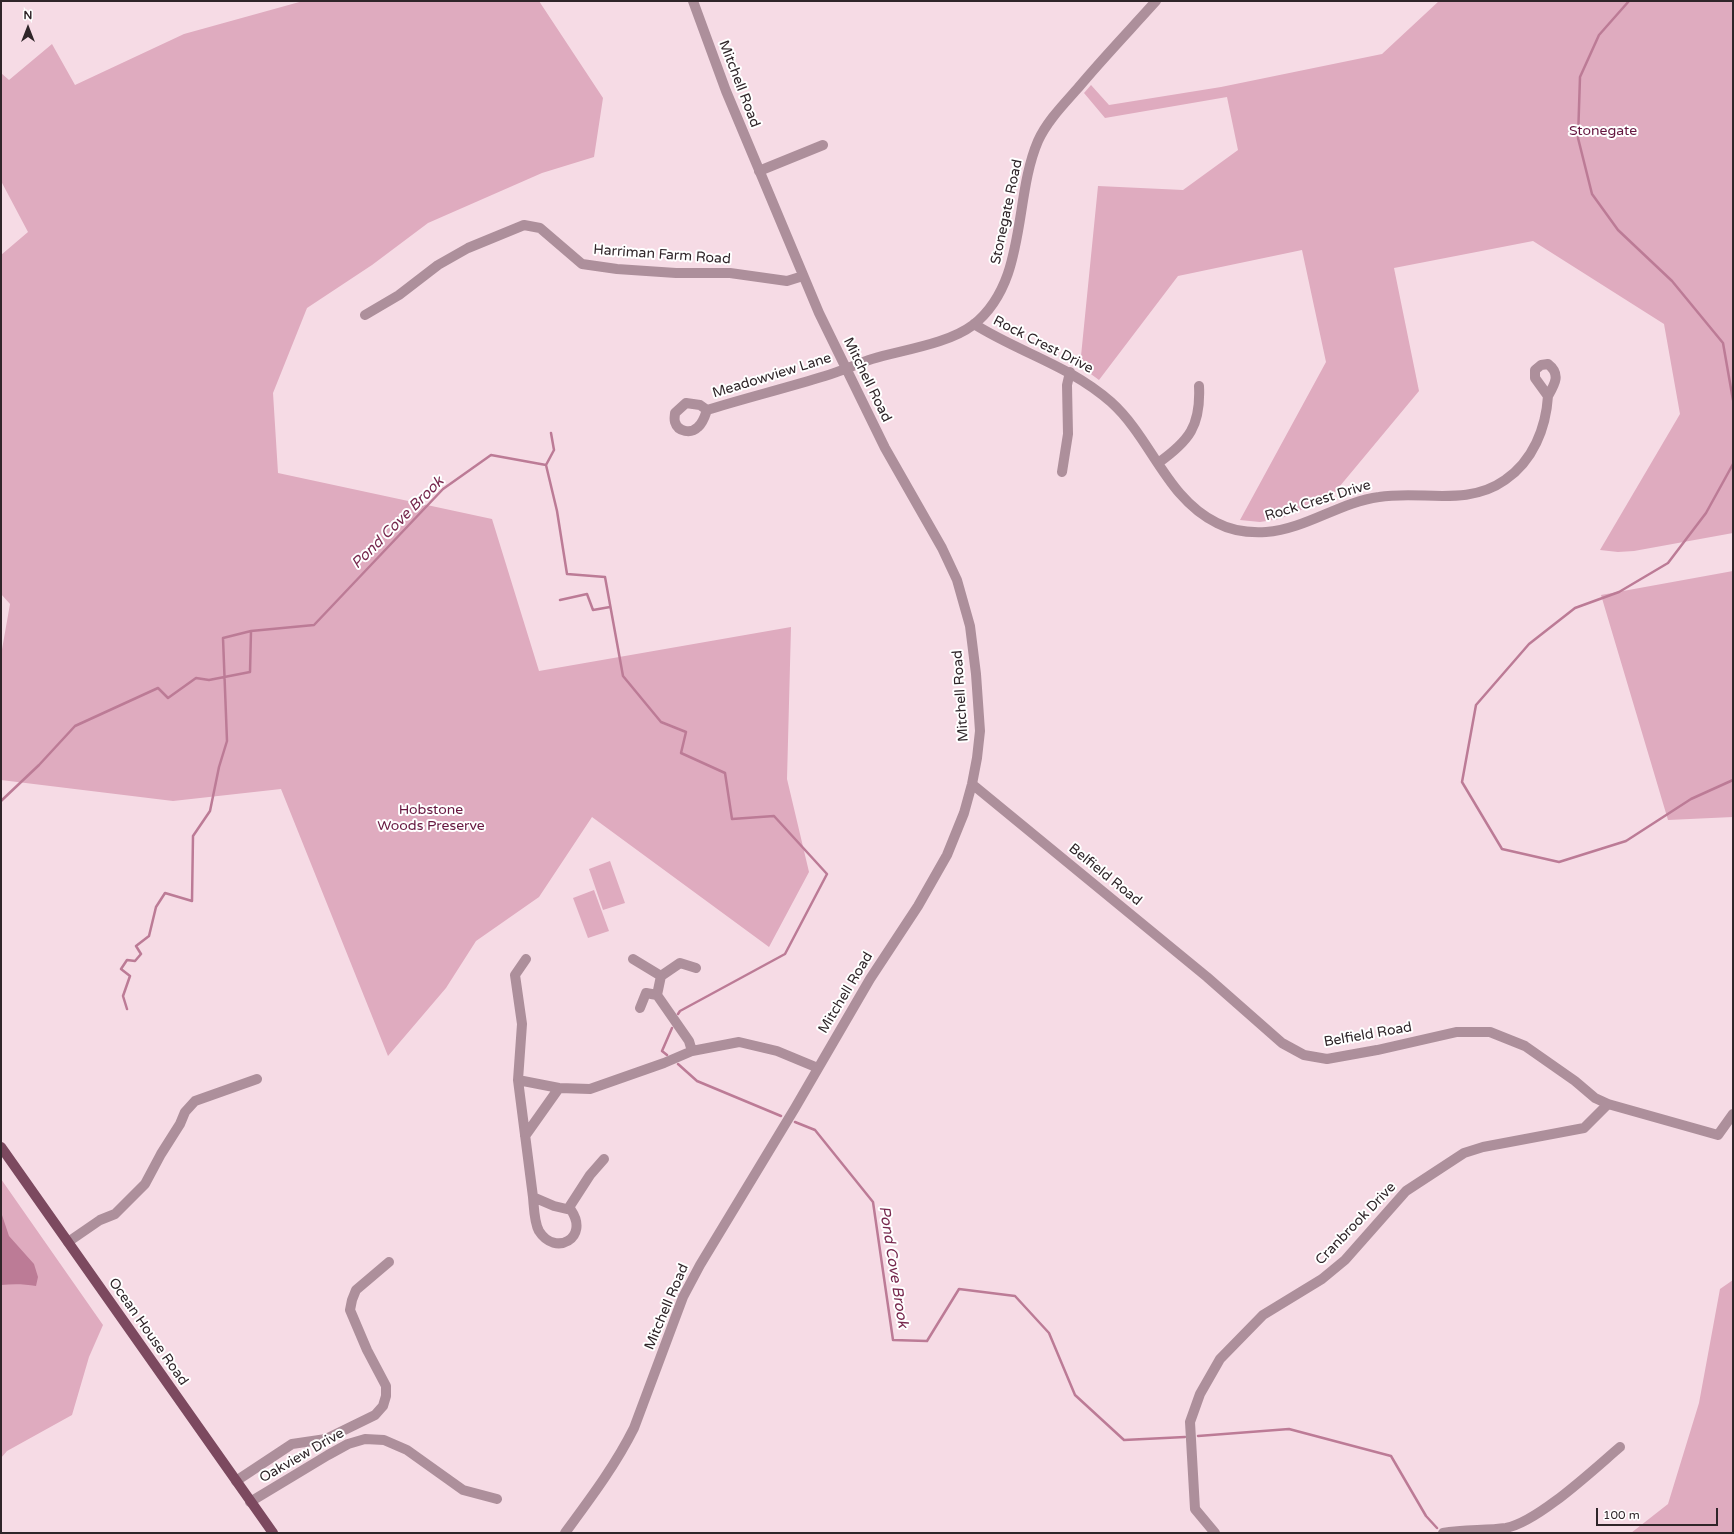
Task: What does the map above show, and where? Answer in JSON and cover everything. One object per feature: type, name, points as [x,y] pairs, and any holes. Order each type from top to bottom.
[{"type":"main road","name":"Ocean House Road","points":[[1,1147],[273,1533]]},
{"type":"street","name":"Mitchell Road","points":[[565,1533],[608,1473],[626,1444],[634,1428],[683,1297],[700,1264],[870,979],[935,879],[947,856],[961,822],[972,784],[978,752],[979,712],[970,632],[963,598],[956,576],[942,548],[885,448],[845,369],[802,276],[726,91],[693,1]]},
{"type":"street","name":"Stonegate Road","points":[[845,369],[873,359],[950,337],[974,324],[993,304],[1006,280],[1011,262],[1029,167],[1038,140],[1052,117],[1156,1]]},
{"type":"street","points":[[759,171],[823,145]]},
{"type":"street","name":"Harriman Farm Road","points":[[365,315],[399,295],[438,266],[468,248],[524,225],[540,228],[582,264],[617,269],[676,273],[730,273],[787,281],[802,276]]},
{"type":"street","name":"Rock Crest Drive","points":[[974,324],[997,337],[1070,372],[1095,388],[1122,413],[1140,435],[1178,493],[1196,511],[1217,523],[1238,530],[1267,532],[1282,529],[1351,503],[1378,497],[1400,494],[1449,497],[1471,495],[1485,491],[1506,480],[1529,455],[1542,432],[1547,413],[1548,396]]},
{"type":"street","name":"Meadowview Lane","points":[[707,410],[845,369]]},
{"type":"street","points":[[1062,472],[1068,434],[1067,384],[1070,372]]},
{"type":"street","points":[[1158,462],[1180,446],[1190,434],[1199,409],[1199,386]]},
{"type":"street","name":"Belfield Road","points":[[972,784],[1207,977],[1282,1043],[1304,1055],[1326,1059],[1377,1050],[1456,1032],[1490,1032],[1525,1046],[1575,1081],[1595,1098],[1608,1104],[1718,1136],[1733,1114]]},
{"type":"street","points":[[526,959],[515,975],[522,1024],[518,1080],[533,1197],[540,1231],[544,1236],[554,1242],[561,1243],[569,1240],[575,1232],[576,1219],[571,1210],[554,1206],[533,1197]]},
{"type":"street","points":[[633,959],[661,976]]},
{"type":"street","points":[[656,995],[661,976],[680,963],[696,968]]},
{"type":"street","points":[[640,1008],[646,993],[656,995],[689,1041],[692,1051]]},
{"type":"street","points":[[518,1080],[559,1088],[590,1089],[664,1063],[692,1051],[739,1042],[777,1051],[818,1068]]},
{"type":"street","points":[[68,1242],[100,1220],[114,1214],[146,1184],[161,1154],[180,1124],[185,1112],[195,1101],[257,1079]]},
{"type":"street","points":[[525,1136],[559,1088]]},
{"type":"street","name":"Cranbrook Drive","points":[[1215,1533],[1195,1509],[1190,1422],[1200,1394],[1220,1359],[1264,1315],[1322,1279],[1345,1260],[1406,1191],[1464,1153],[1483,1147],[1584,1128],[1608,1104]]},
{"type":"street","points":[[568,1209],[590,1175],[604,1159]]},
{"type":"street","points":[[236,1481],[292,1444],[326,1439],[375,1415],[383,1406],[386,1396],[386,1386],[367,1350],[350,1310],[356,1290],[389,1262]]},
{"type":"street","name":"Oakview Drive","points":[[250,1502],[348,1444],[365,1439],[384,1440],[406,1450],[464,1490],[498,1499]]},
{"type":"street","points":[[1442,1533],[1457,1530],[1506,1528],[1531,1518],[1574,1486],[1620,1447]]},
{"type":"green space","name":"Hobstone Woods Preserve","points":[[303,1],[539,1],[603,98],[594,157],[542,173],[428,223],[372,265],[307,308],[273,393],[278,473],[492,519],[539,671],[791,627],[787,779],[809,872],[769,947],[592,817],[539,897],[476,941],[446,988],[388,1056],[281,789],[173,801],[1,780],[1,655],[10,604],[1,594],[1,255],[28,232],[1,181],[1,73],[9,80],[52,44],[75,85],[184,34]]},
{"type":"green space","name":"Stonegate","points":[[1439,1],[1733,1],[1733,533],[1634,551],[1618,552],[1600,550],[1680,414],[1664,324],[1533,241],[1394,268],[1419,391],[1330,498],[1279,519],[1260,522],[1240,520],[1326,362],[1302,250],[1178,276],[1099,380],[1080,366],[1098,186],[1183,190],[1238,150],[1227,97],[1105,118],[1084,93],[1091,85],[1109,105],[1221,87],[1382,54]]},
{"type":"green space","points":[[1733,571],[1733,817],[1668,820],[1601,595]]},
{"type":"green space","points":[[610,861],[625,903],[603,910],[589,869]]},
{"type":"green space","points":[[594,890],[609,931],[588,938],[573,898]]},
{"type":"green space","points":[[1,1179],[103,1325],[89,1357],[72,1415],[7,1451],[1,1458]]},
{"type":"green space","points":[[1733,1280],[1733,1533],[1631,1533],[1668,1504],[1699,1403],[1720,1289]]},
{"type":"shaded area","points":[[1,1212],[9,1236],[34,1264],[38,1277],[36,1286],[18,1284],[1,1285]]},
{"type":"waterway","points":[[1629,1],[1599,35],[1580,77],[1578,138],[1592,194],[1618,230],[1672,281],[1723,343],[1733,400]]},
{"type":"waterway","points":[[546,465],[554,450],[551,433]]},
{"type":"waterway","name":"Pond Cove Brook","points":[[127,1009],[123,996],[130,976],[121,969],[127,960],[135,961],[141,954],[136,946],[149,936],[156,907],[165,893],[192,901],[193,836],[210,811],[219,767],[227,741],[223,638],[251,631],[314,625],[443,489],[491,455],[546,465],[557,511],[567,574],[605,577],[623,676],[661,722],[686,732],[681,753],[725,773],[732,819],[774,816],[827,874],[785,954],[680,1011],[678,1014]]},
{"type":"waterway","points":[[1733,464],[1706,513],[1668,563],[1619,592],[1575,608],[1529,644],[1476,705],[1462,782],[1502,849],[1559,862],[1626,841],[1691,799],[1733,780]]},
{"type":"waterway","points":[[560,600],[587,594],[593,610],[610,607]]},
{"type":"waterway","points":[[1,801],[39,765],[75,726],[158,688],[168,698],[196,678],[209,680],[250,672],[251,631]]},
{"type":"waterway","name":"Pond Cove Brook","points":[[667,1055],[662,1051],[672,1028]]},
{"type":"waterway","name":"Pond Cove Brook","points":[[678,1064],[697,1081],[781,1116]]},
{"type":"waterway","name":"Pond Cove Brook","points":[[795,1122],[815,1130],[873,1202],[893,1340],[927,1341],[959,1289],[1015,1296],[1049,1333],[1075,1395],[1124,1440],[1185,1437]]},
{"type":"waterway","name":"Pond Cove Brook","points":[[1198,1436],[1289,1429],[1391,1456],[1426,1516],[1437,1528]]}]
